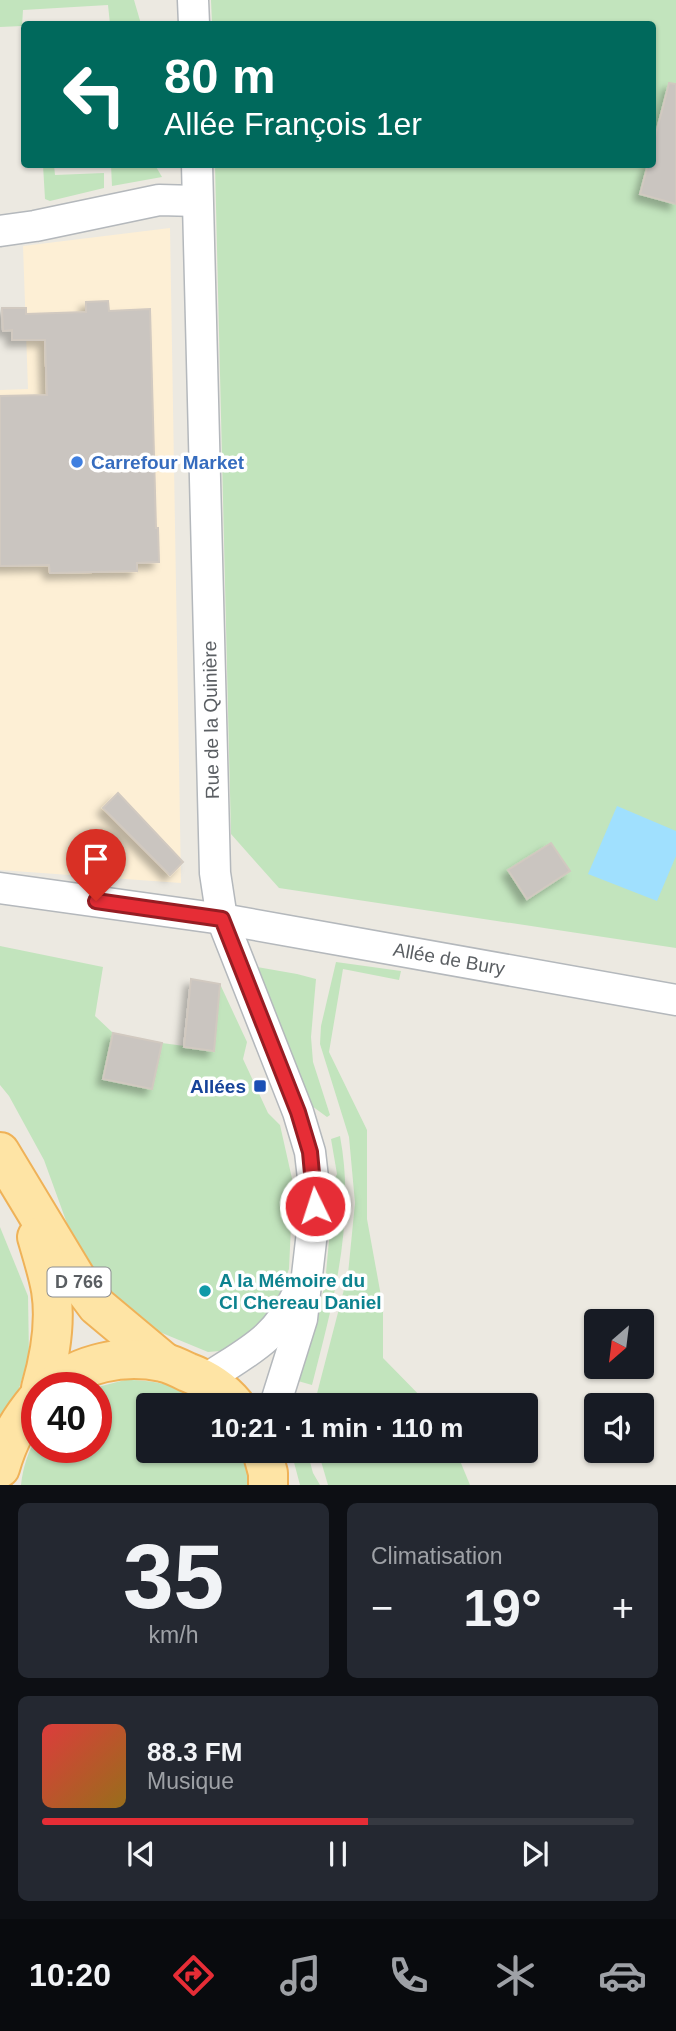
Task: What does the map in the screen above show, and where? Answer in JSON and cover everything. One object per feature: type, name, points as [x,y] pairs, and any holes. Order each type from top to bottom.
[{"type":"main road","name":"D 766","points":[[9,1167],[76,1278],[97,1306],[164,1362],[206,1380],[223,1393]]},
{"type":"main road","name":"D 766","points":[[9,1167],[38,1240],[51,1291],[52,1330],[45,1372]]},
{"type":"main road","points":[[76,1372],[110,1360],[164,1362]]},
{"type":"main road","points":[[0,1468],[8,1443],[21,1418]]},
{"type":"street","points":[[193,0],[194,21]]},
{"type":"street","name":"Rue de la Quinière","points":[[197,168],[215,873],[222,919],[298,1112],[310,1152],[315,1206],[302,1319],[279,1393]]},
{"type":"street","points":[[0,231],[159,200],[197,201]]},
{"type":"street","name":"Allée de Bury","points":[[0,888],[222,919],[676,1000]]},
{"type":"street","name":"Rue de la Quinière","points":[[206,1380],[248,1353],[266,1339],[282,1321],[298,1294],[310,1259]]},
{"type":"shaded area","points":[[170,228],[181,883],[0,870],[0,390],[28,389],[23,246]]},
{"type":"green space","points":[[0,0],[134,0],[140,21],[110,21],[108,5],[23,10],[21,26],[0,27]]},
{"type":"green space","points":[[211,0],[676,0],[676,948],[279,888],[231,834],[215,168],[656,168],[656,21],[212,21]]},
{"type":"green space","points":[[43,168],[54,168],[55,175],[104,173],[104,188],[50,201],[45,199]]},
{"type":"green space","points":[[111,168],[157,168],[162,177],[112,186]]},
{"type":"green space","points":[[0,946],[103,967],[95,1016],[113,1033],[104,1079],[152,1089],[162,1043],[214,1050],[220,984],[247,1042],[243,1059],[268,1113],[280,1125],[293,1183],[289,1269],[273,1313],[231,1350],[208,1352],[133,1321],[81,1262],[44,1160],[9,1096],[0,1085]]},
{"type":"green space","points":[[336,962],[401,971],[399,980],[343,969],[329,1052],[367,1130],[367,1219],[383,1307],[383,1358],[417,1393],[317,1393],[348,1274],[355,1203],[349,1137],[320,1044],[321,1026]]},
{"type":"green space","points":[[257,967],[316,979],[311,1037],[313,1062],[330,1115],[327,1117],[312,1106],[265,1008],[257,978]]},
{"type":"green space","points":[[340,1136],[344,1168],[344,1231],[334,1293],[312,1385],[298,1381],[325,1284],[331,1219],[329,1191],[337,1174],[331,1139]]},
{"type":"green space","points":[[0,1227],[28,1296],[29,1356],[24,1372],[21,1372],[18,1392],[0,1422]]},
{"type":"green space","points":[[125,1380],[148,1381],[189,1393],[136,1393],[136,1463],[247,1463],[252,1485],[21,1485],[25,1463],[112,1463],[112,1383]]},
{"type":"green space","points":[[294,1463],[310,1463],[320,1485],[300,1485]]},
{"type":"green space","points":[[322,1463],[461,1463],[470,1485],[328,1485]]},
{"type":"water","points":[[617,806],[676,831],[676,856],[657,901],[588,874]]},
{"type":"building","points":[[669,83],[676,84],[676,204],[640,194],[647,168],[656,168],[656,133]]},
{"type":"building","name":"Carrefour Market","points":[[108,301],[109,311],[150,309],[159,562],[137,563],[137,571],[50,573],[49,565],[0,566],[0,396],[47,395],[45,340],[12,340],[12,330],[3,331],[2,308],[26,308],[26,314],[86,312],[86,302]]},
{"type":"building","points":[[118,793],[183,862],[170,875],[103,808]]},
{"type":"building","points":[[551,843],[570,871],[527,899],[508,870]]},
{"type":"building","points":[[191,979],[220,984],[214,1051],[184,1047]]},
{"type":"building","points":[[113,1033],[162,1043],[152,1089],[103,1079]]},
{"type":"place","name":"Carrefour Market","points":[[77,462]]},
{"type":"place","name":"Allées","points":[[260,1086]]},
{"type":"place","name":"A la Mémoire du Cl Chereau Daniel","points":[[205,1291]]},
{"type":"route","points":[[96,901],[222,919],[298,1112],[310,1152],[315,1206]]}]
